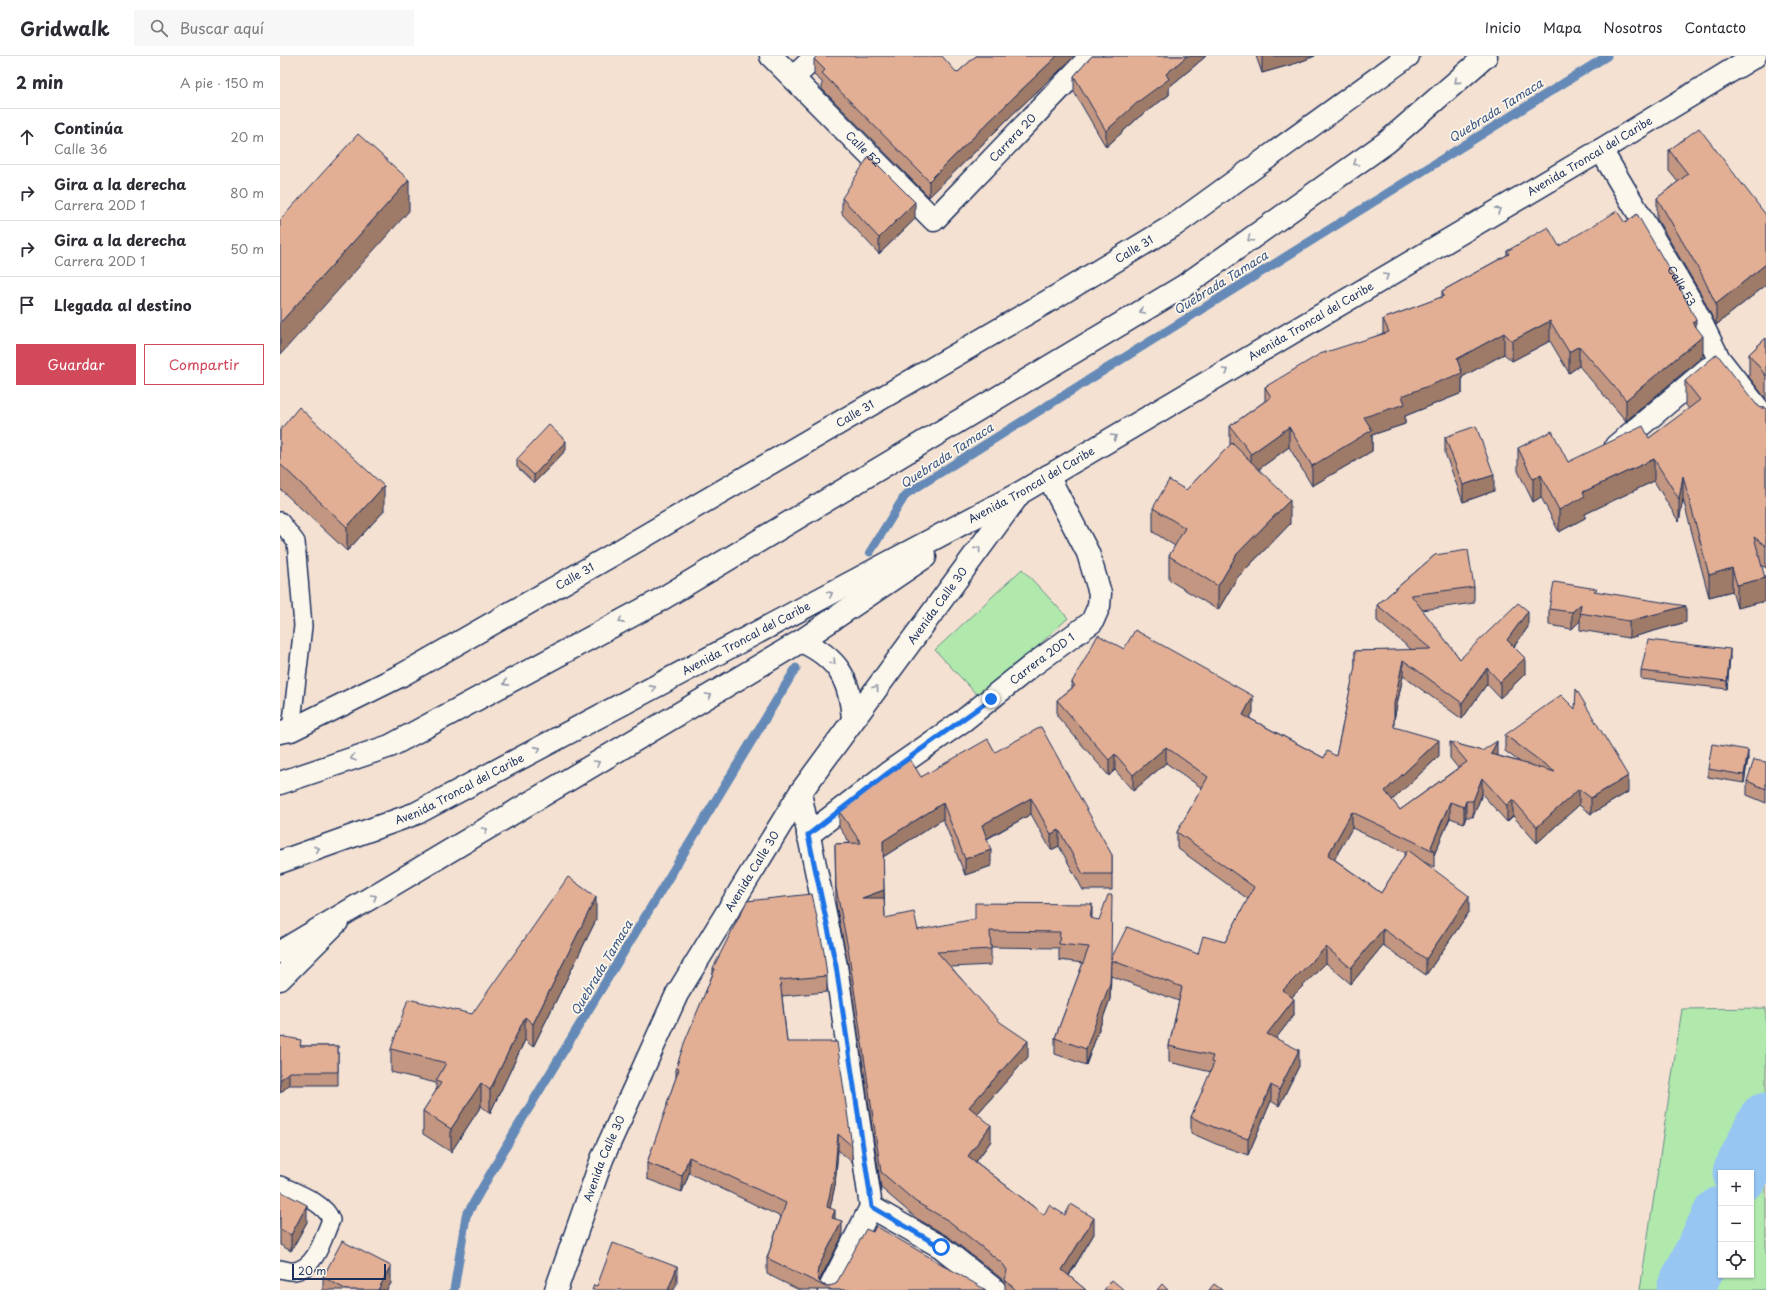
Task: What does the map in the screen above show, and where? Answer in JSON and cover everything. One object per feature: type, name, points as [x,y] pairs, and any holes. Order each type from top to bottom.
[{"type":"main road","name":"Calle 52","points":[[771,56],[934,220]]},
{"type":"main road","points":[[793,78],[816,56]]},
{"type":"main road","name":"Carrera 20","points":[[934,220],[1091,56]]},
{"type":"main road","name":"Calle 31","points":[[286,731],[402,675],[614,554],[1136,248],[1182,220],[1408,56]]},
{"type":"main road","points":[[280,783],[390,746],[655,603],[1184,286],[1387,142],[1486,56]]},
{"type":"main road","name":"Avenida Troncal del Caribe","points":[[280,862],[417,813],[1020,493],[1601,150],[1755,56]]},
{"type":"main road","name":"Calle 53","points":[[1601,150],[1690,300],[1719,359],[1766,419]]},
{"type":"main road","points":[[1616,446],[1719,359]]},
{"type":"main road","name":"Carrera 20D 1","points":[[808,835],[888,773],[964,720],[1030,667],[1092,622],[1099,606],[1100,593],[1098,586],[1088,553],[1048,476]]},
{"type":"main road","points":[[280,952],[801,641],[1020,493]]},
{"type":"main road","name":"Avenida Calle 30","points":[[556,1290],[602,1159],[677,994],[800,793],[1020,493]]},
{"type":"main road","points":[[801,641],[819,649],[834,663],[845,680],[852,699],[853,719]]},
{"type":"main road","points":[[800,793],[836,966],[872,1207],[828,1290]]},
{"type":"main road","points":[[280,979],[348,912]]},
{"type":"main road","points":[[872,1207],[941,1247],[995,1290]]},
{"type":"lane","points":[[280,521],[296,542],[303,626],[286,731]]},
{"type":"lane","points":[[280,1185],[322,1206],[329,1213],[331,1220],[313,1260],[304,1268],[294,1272],[280,1269]]},
{"type":"green space","points":[[1022,569],[1068,618],[981,699],[935,650]]},
{"type":"green space","points":[[1766,1008],[1766,1290],[1640,1290],[1682,1009]]},
{"type":"building","points":[[817,56],[942,56],[957,73],[976,56],[1057,56],[929,181],[822,73],[825,70],[814,59]]},
{"type":"building","points":[[1092,56],[1187,56],[1166,74],[1169,79],[1139,101],[1106,131],[1074,76]]},
{"type":"building","points":[[1699,128],[1766,215],[1766,264],[1716,304],[1701,273],[1657,198],[1688,174],[1669,150]]},
{"type":"building","points":[[358,134],[409,180],[280,323],[280,220]]},
{"type":"building","points":[[869,156],[915,202],[879,238],[842,198]]},
{"type":"building","points":[[1617,211],[1625,223],[1637,214],[1679,286],[1696,320],[1693,323],[1703,336],[1626,400],[1579,346],[1569,352],[1550,321],[1512,341],[1504,333],[1457,359],[1462,373],[1402,396],[1405,404],[1364,417],[1372,430],[1312,466],[1289,427],[1251,454],[1230,426],[1271,397],[1265,387],[1320,354],[1389,332],[1383,319],[1444,296],[1442,291],[1509,254],[1507,251],[1548,227],[1559,246]]},
{"type":"building","points":[[1766,338],[1766,376],[1749,354]]},
{"type":"building","points":[[1717,354],[1756,404],[1761,408],[1766,408],[1766,546],[1754,537],[1765,578],[1737,585],[1732,568],[1709,575],[1683,476],[1679,499],[1654,459],[1583,492],[1585,496],[1559,510],[1541,475],[1533,479],[1518,448],[1552,431],[1568,462],[1643,426],[1649,438],[1700,400],[1685,381]]},
{"type":"building","points":[[299,407],[384,486],[347,527],[280,464],[280,430]]},
{"type":"building","points":[[549,425],[566,441],[534,475],[517,459]]},
{"type":"building","points":[[1476,426],[1494,475],[1463,485],[1445,437]]},
{"type":"building","points":[[1232,443],[1290,500],[1237,554],[1218,586],[1169,556],[1185,528],[1153,508],[1169,480],[1186,490]]},
{"type":"building","points":[[1468,550],[1474,587],[1411,595],[1460,659],[1518,603],[1528,611],[1507,640],[1525,658],[1500,682],[1487,668],[1462,703],[1403,660],[1394,704],[1394,727],[1439,740],[1385,791],[1400,810],[1467,762],[1450,742],[1482,751],[1497,741],[1491,754],[1555,772],[1505,735],[1561,695],[1575,709],[1576,689],[1628,776],[1591,798],[1579,789],[1537,827],[1513,800],[1507,806],[1482,778],[1473,801],[1466,801],[1464,807],[1450,802],[1431,847],[1434,851],[1352,812],[1328,855],[1381,893],[1408,850],[1469,896],[1426,959],[1383,929],[1351,968],[1326,947],[1283,990],[1294,999],[1267,1034],[1299,1050],[1279,1090],[1271,1085],[1248,1139],[1216,1128],[1191,1117],[1214,1063],[1211,1062],[1213,1056],[1169,1046],[1182,987],[1111,960],[1110,983],[1086,1049],[1055,1038],[1089,947],[1059,944],[1060,932],[990,931],[991,949],[937,952],[1000,1022],[1028,1041],[969,1107],[991,1125],[968,1156],[1044,1215],[1049,1205],[1065,1215],[1071,1204],[1094,1218],[1062,1270],[1086,1290],[1016,1290],[1005,1280],[1007,1270],[1003,1264],[949,1221],[916,1202],[881,1172],[848,948],[836,888],[835,844],[861,843],[839,811],[883,777],[910,759],[921,777],[988,739],[995,752],[1041,727],[1112,855],[1112,874],[1083,874],[1059,830],[1051,834],[1031,798],[982,825],[991,850],[965,859],[943,803],[883,841],[884,890],[862,898],[884,898],[885,918],[914,912],[918,930],[975,919],[975,903],[1092,904],[1090,918],[1099,920],[1108,895],[1112,895],[1111,959],[1127,927],[1198,954],[1203,936],[1225,942],[1254,887],[1177,832],[1208,777],[1166,747],[1133,775],[1115,754],[1109,760],[1057,700],[1075,686],[1072,682],[1098,635],[1124,649],[1135,630],[1253,696],[1243,715],[1324,758],[1327,751],[1336,756],[1355,666],[1355,651],[1431,649],[1377,605],[1435,555]]},
{"type":"building","points":[[1554,582],[1597,589],[1594,591],[1686,606],[1629,621],[1580,613],[1581,604],[1572,612],[1549,609]]},
{"type":"building","points":[[1648,640],[1730,649],[1727,681],[1641,671]]},
{"type":"building","points":[[1712,744],[1748,750],[1744,775],[1708,769]]},
{"type":"building","points":[[1754,760],[1766,762],[1766,789],[1747,781]]},
{"type":"building","points":[[568,877],[596,897],[533,1024],[525,1017],[490,1090],[481,1083],[451,1129],[423,1111],[441,1083],[436,1081],[446,1063],[391,1049],[408,999],[472,1014]]},
{"type":"building","points":[[812,894],[824,952],[827,976],[780,980],[787,1042],[837,1042],[852,1146],[838,1134],[835,1169],[827,1207],[835,1210],[832,1218],[842,1221],[818,1268],[817,1275],[819,1281],[823,1285],[829,1286],[836,1284],[866,1229],[873,1232],[876,1226],[986,1290],[832,1290],[767,1258],[786,1203],[689,1157],[682,1176],[647,1163],[679,1069],[676,1068],[685,1041],[715,969],[713,968],[747,901]]},
{"type":"building","points":[[280,1036],[301,1040],[300,1046],[338,1046],[338,1072],[289,1072],[280,1080]]},
{"type":"building","points":[[280,1191],[307,1205],[291,1235],[280,1229]]},
{"type":"building","points":[[342,1241],[391,1266],[378,1290],[347,1290],[323,1277]]},
{"type":"building","points":[[613,1243],[677,1267],[668,1290],[592,1290],[594,1285],[597,1286]]},
{"type":"building","points":[[1112,1280],[1124,1290],[1104,1290]]},
{"type":"building","points":[[1162,1284],[1168,1290],[1157,1290]]},
{"type":"building","points":[[1214,1284],[1222,1290],[1209,1290]]},
{"type":"waterway","name":"Quebrada Tamaca","points":[[870,552],[906,494],[1607,56]]},
{"type":"waterway","name":"Quebrada Tamaca","points":[[454,1290],[466,1216],[515,1131],[796,668]]},
{"type":"waterway","points":[[1742,1170],[1766,1121]]},
{"type":"waterway","points":[[1685,1290],[1718,1221]]},
{"type":"route","points":[[941,1247],[872,1207],[836,966],[808,835],[888,773],[926,748],[991,699]]}]
